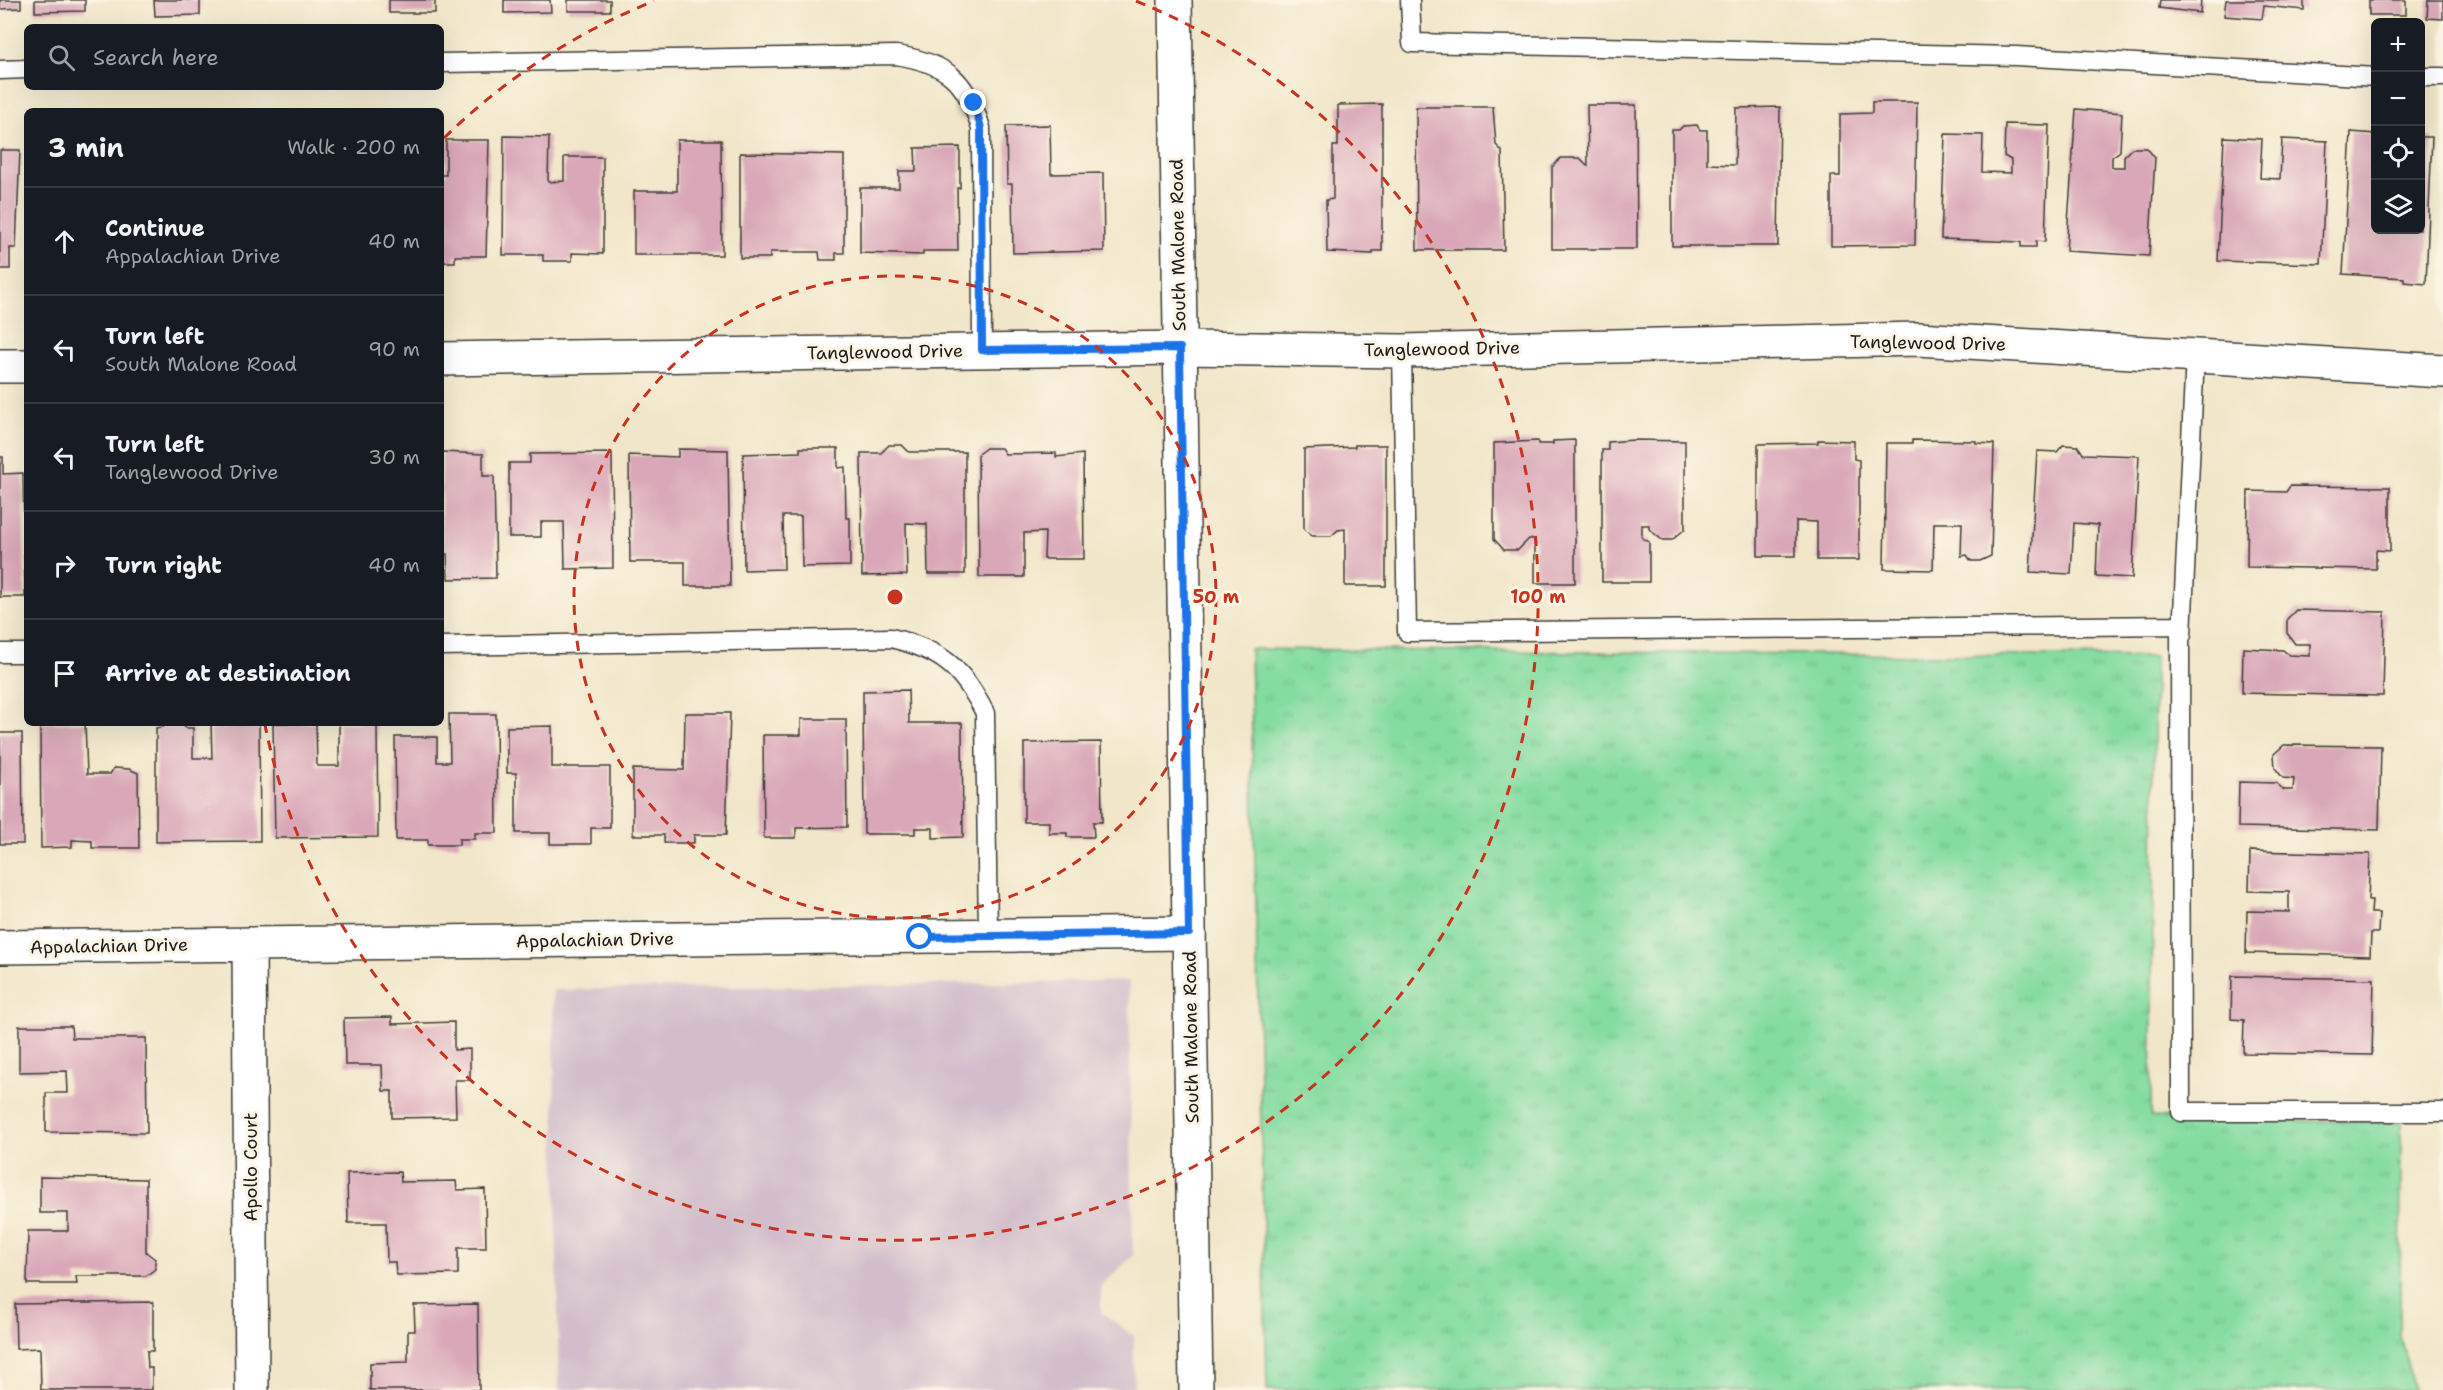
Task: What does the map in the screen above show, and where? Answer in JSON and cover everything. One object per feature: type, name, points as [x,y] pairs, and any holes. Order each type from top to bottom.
[{"type":"street","name":"South Malone Road","points":[[1175,0],[1196,1390]]},
{"type":"street","name":"Tanglewood Drive","points":[[444,359],[1180,348],[1402,351],[1918,339],[2443,371]]},
{"type":"street","points":[[0,366],[24,366]]},
{"type":"street","name":"Appalachian Drive","points":[[0,947],[1189,933]]},
{"type":"street","name":"Apollo Court","points":[[249,944],[252,1390]]},
{"type":"lane","points":[[1410,0],[1412,43],[2016,56],[2371,77]]},
{"type":"lane","points":[[444,63],[896,55],[926,60],[957,78],[974,103],[981,128],[982,350]]},
{"type":"lane","points":[[0,70],[24,69]]},
{"type":"lane","points":[[2425,77],[2443,77]]},
{"type":"lane","points":[[1402,351],[1407,632],[2180,625],[2181,1112],[2443,1112]]},
{"type":"lane","points":[[2181,654],[2195,356]]},
{"type":"lane","points":[[444,646],[891,638],[922,646],[950,662],[971,685],[985,713],[988,936]]},
{"type":"lane","points":[[0,653],[24,652]]},
{"type":"shaded area","points":[[1129,981],[1133,1256],[1101,1285],[1101,1312],[1134,1336],[1134,1390],[559,1390],[553,990]]},
{"type":"green space","points":[[1250,649],[2155,657],[2151,1117],[2401,1123],[2400,1336],[2414,1390],[1267,1390]]},
{"type":"building","points":[[0,0],[21,0],[21,8],[0,9]]},
{"type":"building","points":[[35,0],[85,0],[85,11],[35,12]]},
{"type":"building","points":[[154,0],[200,0],[200,15],[155,16]]},
{"type":"building","points":[[389,0],[435,0],[435,13],[389,13]]},
{"type":"building","points":[[504,0],[550,0],[551,12],[504,13]]},
{"type":"building","points":[[568,0],[610,0],[610,11],[568,11]]},
{"type":"building","points":[[2160,0],[2201,0],[2200,13],[2159,8]]},
{"type":"building","points":[[2226,0],[2304,0],[2304,10],[2264,6],[2262,19],[2224,16]]},
{"type":"building","points":[[2369,0],[2406,0],[2406,15],[2369,15]]},
{"type":"building","points":[[2428,0],[2443,0],[2443,19],[2427,18]]},
{"type":"building","points":[[1872,102],[1917,102],[1915,245],[1831,246],[1831,176],[1840,176],[1840,114],[1872,113]]},
{"type":"building","points":[[1382,104],[1382,251],[1373,251],[1373,254],[1327,252],[1326,200],[1333,199],[1333,146],[1338,146],[1338,105]]},
{"type":"building","points":[[1587,105],[1636,105],[1637,249],[1552,249],[1552,167],[1561,158],[1580,158],[1588,166]]},
{"type":"building","points":[[1416,107],[1493,107],[1496,145],[1502,151],[1504,250],[1417,250]]},
{"type":"building","points":[[1780,107],[1778,246],[1672,246],[1672,130],[1697,125],[1700,130],[1707,130],[1707,164],[1735,165],[1736,108]]},
{"type":"building","points":[[2076,109],[2122,113],[2120,151],[2112,157],[2112,167],[2124,167],[2124,156],[2132,148],[2147,148],[2155,158],[2149,256],[2066,251]]},
{"type":"building","points":[[2005,124],[2049,125],[2045,242],[2036,241],[2036,247],[2021,247],[2021,242],[1941,239],[1945,134],[1983,135],[1982,172],[2011,173],[2011,160],[2004,156]]},
{"type":"building","points":[[1050,125],[1051,174],[1103,173],[1104,251],[1013,253],[1012,184],[1007,184],[1006,126]]},
{"type":"building","points":[[2351,132],[2371,134],[2371,234],[2425,234],[2425,137],[2432,137],[2426,284],[2404,282],[2404,278],[2343,274]]},
{"type":"building","points":[[504,136],[549,137],[548,182],[564,181],[564,157],[603,157],[603,254],[572,253],[572,261],[543,261],[543,255],[503,255]]},
{"type":"building","points":[[2224,137],[2262,139],[2260,178],[2280,179],[2282,139],[2327,141],[2321,264],[2218,261]]},
{"type":"building","points":[[446,140],[489,140],[486,256],[455,256],[455,262],[444,262],[444,175],[446,175]]},
{"type":"building","points":[[677,140],[721,140],[722,255],[634,255],[634,191],[677,191]]},
{"type":"building","points":[[960,147],[960,188],[957,188],[958,251],[923,251],[923,255],[860,253],[860,188],[899,188],[899,171],[916,171],[915,148]]},
{"type":"building","points":[[0,150],[20,150],[16,248],[10,248],[10,269],[0,269]]},
{"type":"building","points":[[740,153],[844,155],[844,253],[836,253],[836,260],[820,260],[819,252],[770,252],[770,258],[740,258]]},
{"type":"building","points":[[1575,440],[1575,583],[1535,583],[1535,539],[1529,539],[1518,550],[1504,550],[1494,539],[1494,443],[1538,441],[1538,444],[1553,444],[1553,441]]},
{"type":"building","points":[[1818,440],[1854,441],[1854,459],[1859,460],[1859,560],[1817,560],[1817,522],[1796,521],[1796,556],[1758,556],[1758,444],[1818,443]]},
{"type":"building","points":[[1912,440],[1976,441],[1976,443],[1994,444],[1991,556],[1980,561],[1971,561],[1967,555],[1961,556],[1962,523],[1934,523],[1933,570],[1884,569],[1886,443],[1912,443]]},
{"type":"building","points":[[1685,441],[1685,529],[1672,540],[1662,540],[1649,529],[1649,525],[1642,525],[1642,538],[1649,542],[1649,582],[1602,582],[1602,450],[1608,450],[1608,442]]},
{"type":"building","points":[[889,445],[902,445],[909,452],[965,452],[965,574],[928,574],[927,524],[906,523],[907,575],[862,576],[861,453],[881,453]]},
{"type":"building","points":[[1355,445],[1386,445],[1386,586],[1345,586],[1345,529],[1338,530],[1331,536],[1312,536],[1304,529],[1304,449],[1355,447]]},
{"type":"building","points":[[2063,445],[2078,446],[2083,454],[2139,456],[2132,578],[2096,576],[2098,525],[2074,523],[2071,574],[2030,572],[2037,451],[2057,452]]},
{"type":"building","points":[[800,448],[838,448],[838,468],[845,467],[846,518],[850,518],[850,566],[802,567],[801,516],[783,516],[784,569],[744,570],[743,454],[800,452]]},
{"type":"building","points":[[986,448],[1001,448],[1005,454],[1056,453],[1056,457],[1083,454],[1084,559],[1044,559],[1045,532],[1024,533],[1024,577],[979,577],[978,454]]},
{"type":"building","points":[[678,449],[728,450],[730,586],[685,586],[685,562],[630,562],[629,455],[678,457]]},
{"type":"building","points":[[444,452],[483,454],[483,476],[494,476],[496,578],[448,579],[447,554],[444,554]]},
{"type":"building","points":[[612,453],[613,568],[565,569],[564,522],[541,522],[541,537],[509,537],[509,463],[530,463],[530,454]]},
{"type":"building","points":[[0,457],[3,457],[3,474],[23,473],[24,597],[0,597]]},
{"type":"building","points":[[2290,486],[2390,487],[2390,551],[2376,550],[2376,569],[2247,567],[2248,491],[2286,492]]},
{"type":"building","points":[[2296,610],[2385,612],[2383,696],[2242,693],[2243,648],[2283,650],[2289,655],[2310,656],[2310,644],[2295,644],[2287,633],[2287,619]]},
{"type":"building","points":[[908,690],[909,723],[962,723],[963,837],[933,838],[933,828],[915,828],[915,834],[864,834],[863,691]]},
{"type":"building","points":[[685,713],[730,713],[726,835],[694,835],[694,843],[664,843],[664,835],[633,835],[633,769],[684,770]]},
{"type":"building","points":[[449,714],[496,714],[497,833],[475,833],[475,839],[459,839],[459,845],[428,845],[428,840],[396,840],[395,737],[437,737],[437,762],[450,762]]},
{"type":"building","points":[[801,719],[846,719],[847,827],[796,828],[796,838],[764,838],[763,735],[801,735]]},
{"type":"building","points":[[40,726],[85,726],[87,774],[110,774],[114,768],[129,769],[138,773],[139,848],[92,848],[92,841],[72,840],[72,847],[41,848]]},
{"type":"building","points":[[211,726],[259,726],[260,841],[156,842],[156,728],[193,728],[193,758],[212,758]]},
{"type":"building","points":[[273,726],[316,726],[317,766],[339,766],[339,726],[377,726],[378,837],[275,838]]},
{"type":"building","points":[[552,726],[552,767],[610,767],[610,828],[591,828],[591,844],[550,844],[550,833],[516,833],[516,773],[507,773],[507,727]]},
{"type":"building","points":[[0,733],[22,733],[23,844],[0,844]]},
{"type":"building","points":[[1101,742],[1102,822],[1093,822],[1094,837],[1067,837],[1067,833],[1049,833],[1049,822],[1024,822],[1024,743]]},
{"type":"building","points":[[2284,745],[2381,746],[2379,830],[2238,827],[2239,782],[2276,783],[2284,790],[2293,790],[2294,779],[2283,778],[2275,768],[2274,754]]},
{"type":"building","points":[[2250,851],[2370,854],[2368,900],[2372,900],[2371,913],[2379,913],[2378,933],[2371,933],[2370,956],[2246,953],[2247,911],[2289,912],[2289,892],[2249,891]]},
{"type":"building","points":[[2232,976],[2374,979],[2372,1055],[2243,1053],[2244,1020],[2231,1019]]},
{"type":"building","points":[[392,1017],[392,1024],[454,1022],[454,1050],[470,1049],[470,1080],[455,1080],[456,1117],[392,1118],[392,1091],[383,1091],[382,1065],[345,1065],[344,1018]]},
{"type":"building","points":[[19,1026],[71,1026],[72,1038],[146,1038],[147,1133],[46,1132],[46,1093],[68,1093],[67,1071],[19,1072]]},
{"type":"building","points":[[400,1172],[401,1182],[456,1181],[457,1190],[485,1189],[486,1248],[458,1248],[458,1274],[396,1275],[395,1262],[387,1262],[386,1223],[348,1223],[347,1173]]},
{"type":"building","points":[[40,1177],[146,1179],[146,1252],[155,1259],[155,1269],[146,1276],[76,1276],[77,1284],[27,1284],[28,1231],[68,1231],[68,1213],[40,1213]]},
{"type":"building","points":[[153,1302],[153,1351],[147,1351],[148,1368],[152,1368],[152,1390],[41,1390],[40,1348],[16,1349],[15,1304]]},
{"type":"building","points":[[478,1304],[479,1390],[370,1390],[370,1363],[408,1362],[408,1331],[415,1331],[414,1305]]},
{"type":"route","points":[[920,937],[1189,933],[1180,348],[982,350],[981,128],[974,103]]}]
